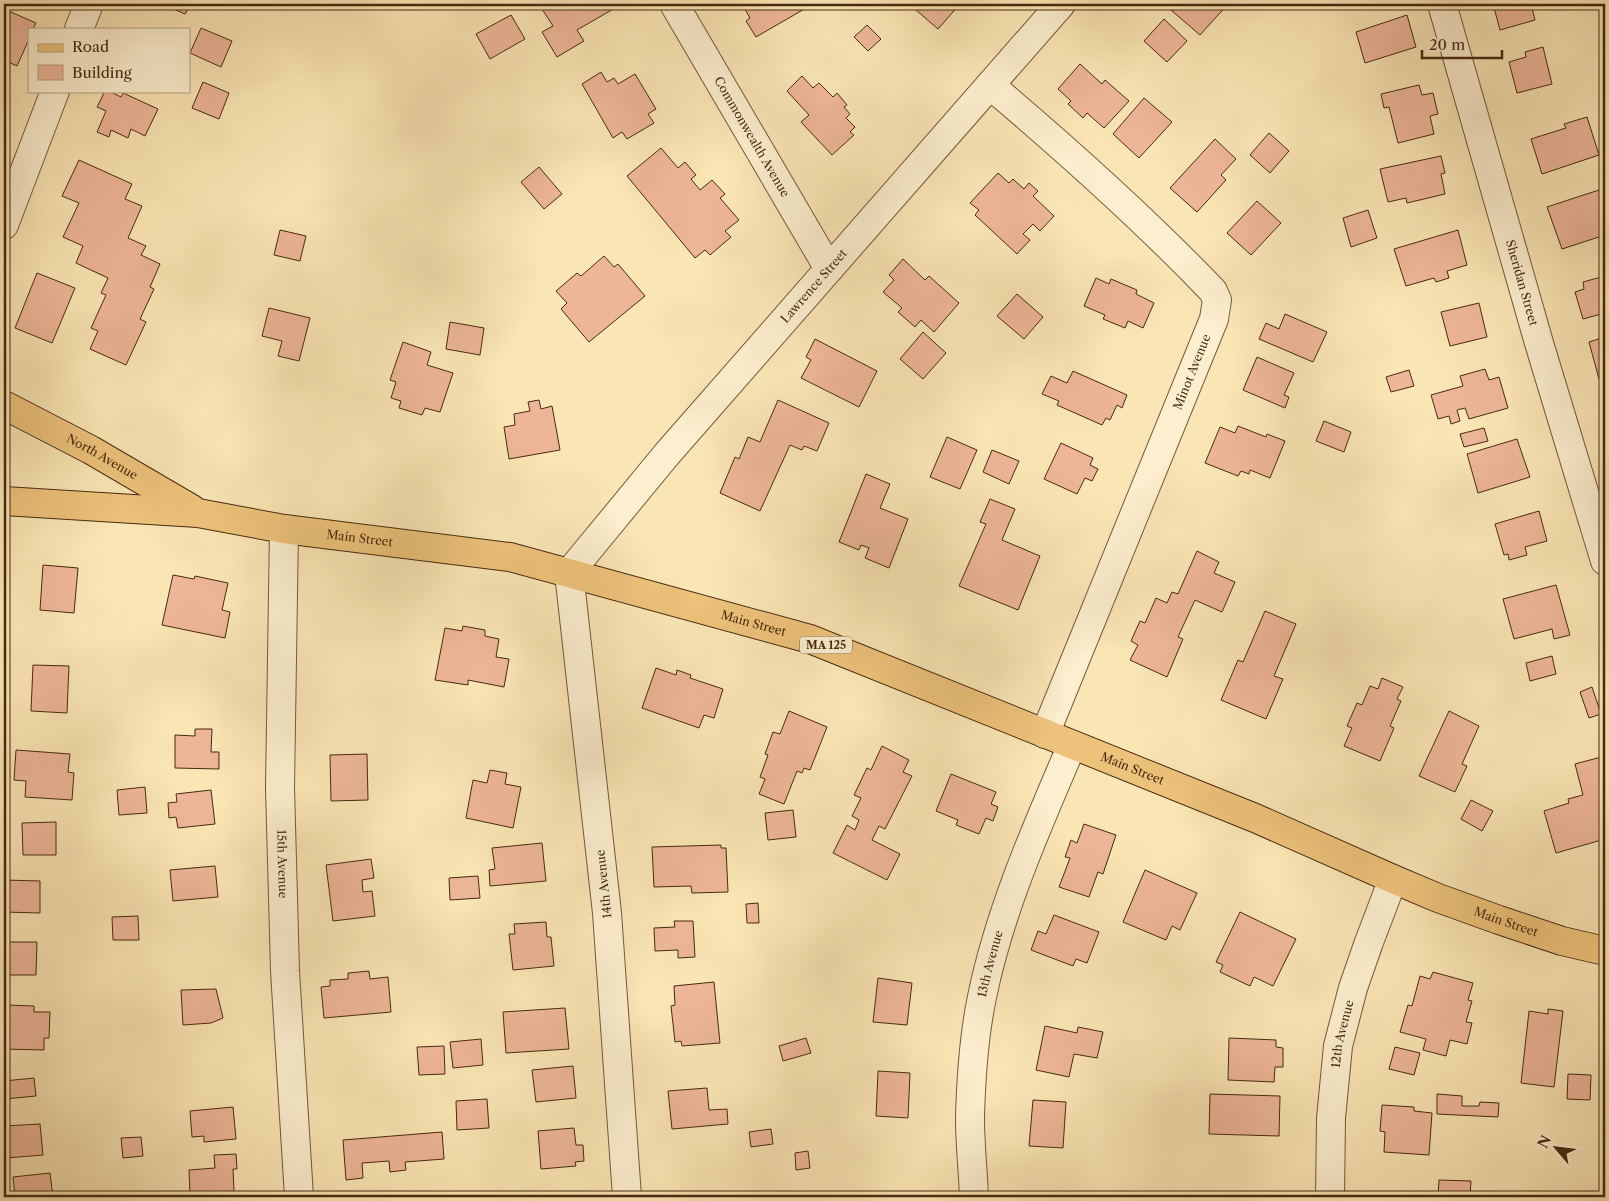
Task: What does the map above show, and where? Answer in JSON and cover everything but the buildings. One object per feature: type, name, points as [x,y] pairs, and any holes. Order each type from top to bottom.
[{"type":"main road","name":"North Avenue","points":[[4,405],[91,450],[198,513]]},
{"type":"main road","name":"Main Street","points":[[4,501],[198,513],[284,530],[510,557],[810,639],[1255,818],[1392,880],[1499,920],[1562,941],[1605,951]]},
{"type":"street","points":[[79,28],[89,4]]},
{"type":"street","name":"Commonwealth Avenue","points":[[674,4],[829,269]]},
{"type":"street","name":"Lawrence Street","points":[[570,573],[667,454],[1061,4]]},
{"type":"street","name":"Sheridan Street","points":[[1442,4],[1539,343],[1605,561]]},
{"type":"street","name":"Minot Avenue","points":[[990,85],[1062,146],[1150,228],[1213,291],[1217,300],[1214,319],[1046,734]]},
{"type":"street","points":[[4,225],[55,92]]},
{"type":"street","name":"15th Avenue","points":[[284,530],[280,788],[285,971],[299,1197]]},
{"type":"street","name":"14th Avenue","points":[[570,573],[607,914],[626,1197]]},
{"type":"street","name":"13th Avenue","points":[[974,1197],[970,1119],[982,999],[1005,911],[1021,866],[1072,745]]},
{"type":"street","name":"12th Avenue","points":[[1330,1197],[1331,1118],[1338,1046],[1353,988],[1392,880]]}]
